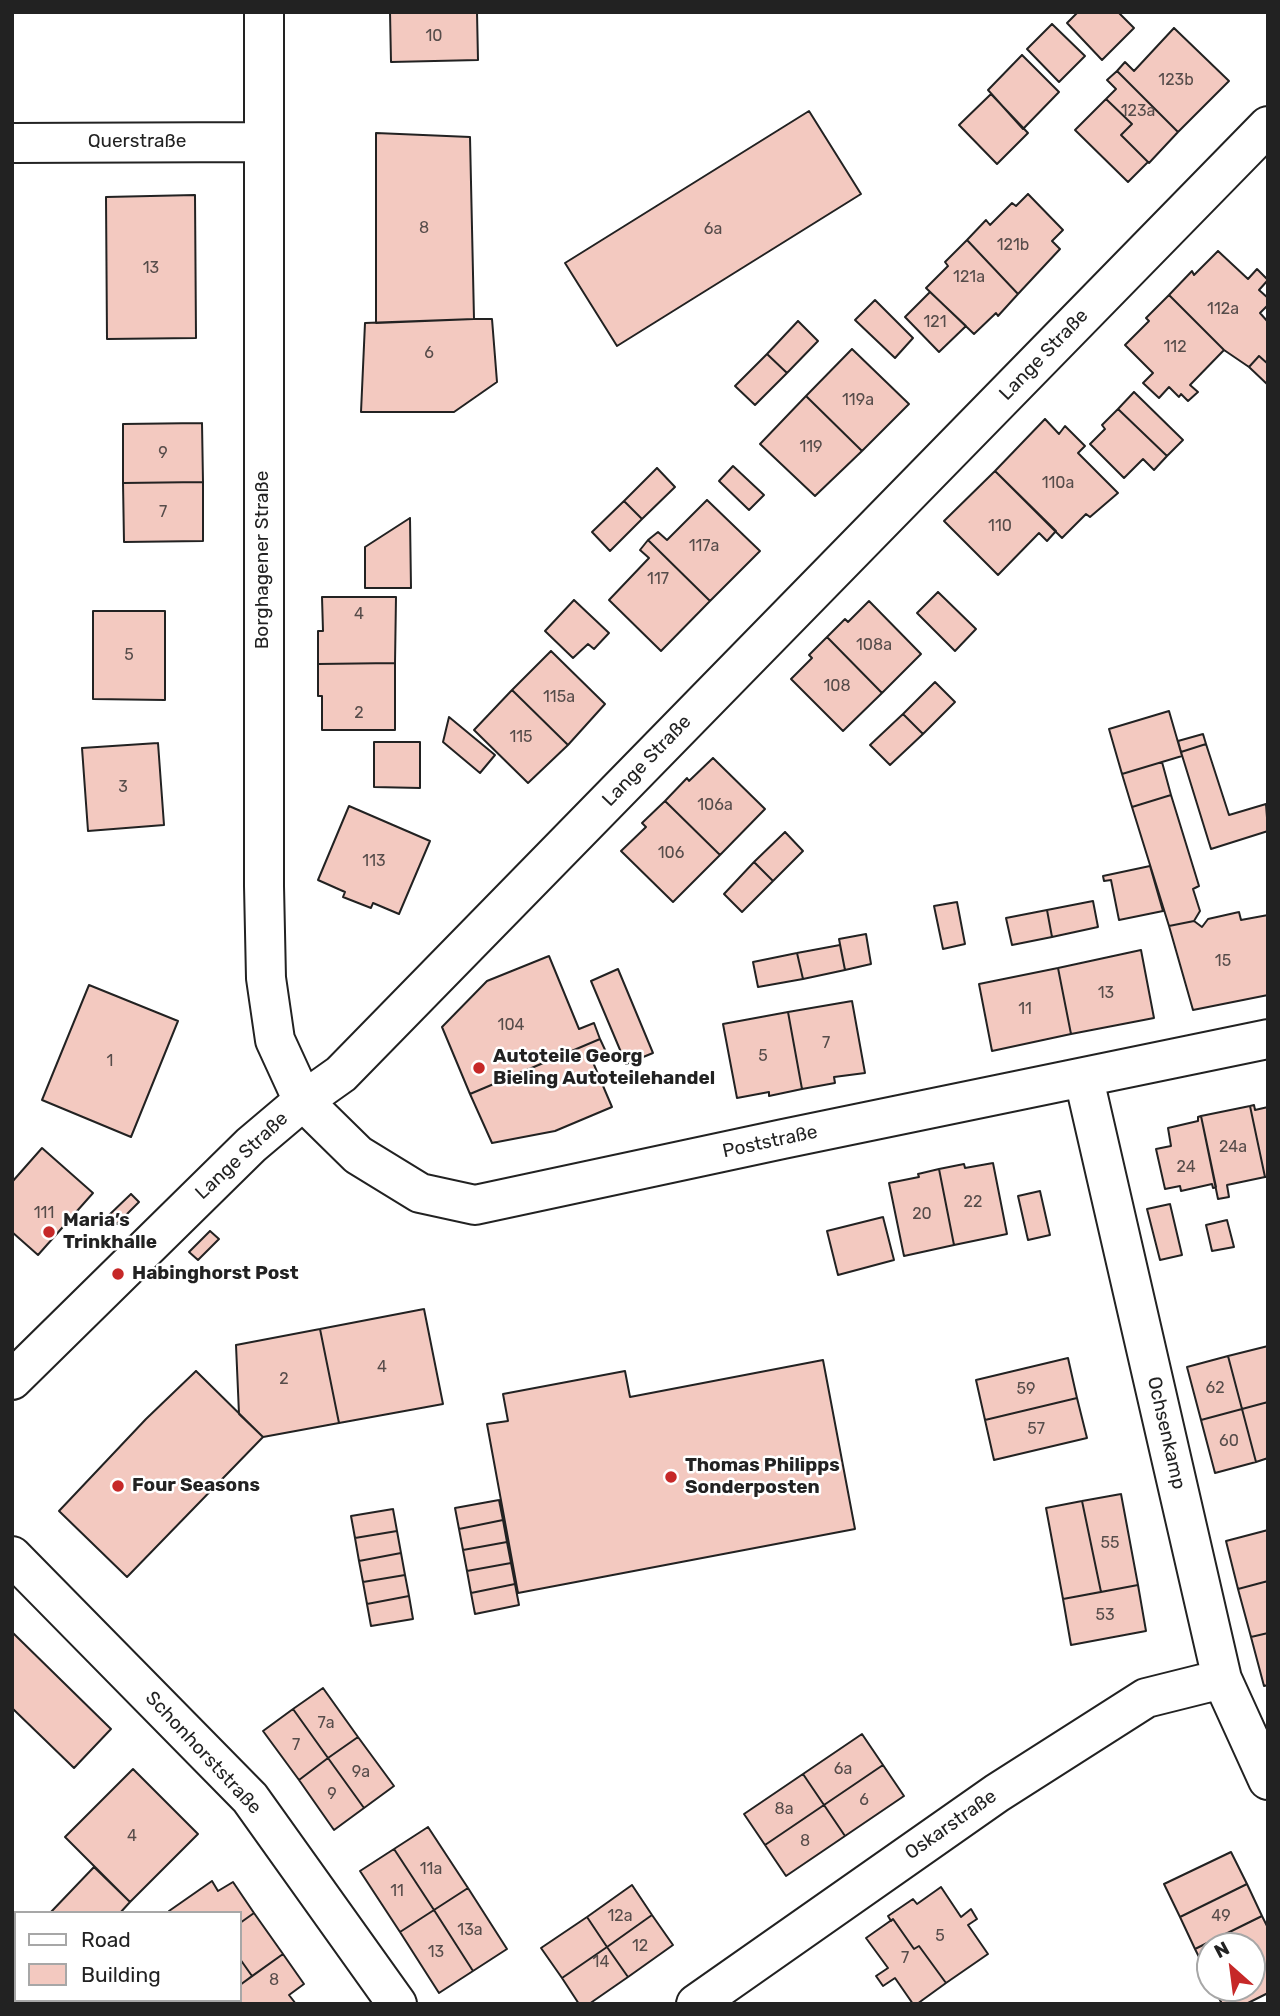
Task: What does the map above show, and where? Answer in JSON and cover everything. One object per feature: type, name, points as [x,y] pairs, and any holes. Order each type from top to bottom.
[{"type":"street","name":"Borghagener Straße","points":[[264,12],[262,142],[266,978],[275,1040],[303,1101]]},
{"type":"street","name":"Lange Straße","points":[[12,1380],[216,1178],[303,1101],[341,1074],[1268,126]]},
{"type":"street","name":"Querstraße","points":[[12,143],[262,142]]},
{"type":"street","name":"Poststraße","points":[[303,1101],[358,1155],[420,1193],[475,1205],[1268,1040]]},
{"type":"street","name":"Ochsenkamp","points":[[1084,1079],[1222,1679],[1268,1780]]},
{"type":"street","name":"Schonhorststraße","points":[[12,1556],[250,1798],[397,2004]]},
{"type":"street","name":"Oskarstraße","points":[[696,2004],[997,1793],[1146,1698],[1222,1679]]},
{"type":"building","points":[[390,12],[477,12],[478,60],[391,62]]},
{"type":"building","points":[[1078,12],[1118,12],[1134,28],[1102,60],[1067,23]]},
{"type":"building","points":[[1052,24],[1085,56],[1059,82],[1027,49]]},
{"type":"building","points":[[1174,28],[1229,81],[1178,132],[1117,71],[1125,62],[1134,71]]},
{"type":"building","points":[[1022,55],[1059,92],[1023,129],[988,90]]},
{"type":"building","points":[[1117,71],[1178,132],[1149,163],[1121,135],[1132,124],[1106,99],[1116,89],[1107,80]]},
{"type":"building","points":[[991,94],[1028,133],[997,164],[959,125]]},
{"type":"building","points":[[1106,99],[1132,124],[1121,135],[1148,162],[1128,182],[1075,130]]},
{"type":"building","points":[[809,111],[861,194],[617,346],[565,263]]},
{"type":"building","points":[[376,133],[470,137],[474,319],[376,323]]},
{"type":"building","points":[[1028,194],[1063,230],[1052,241],[1060,249],[1018,294],[967,240],[986,220],[990,225],[1012,203],[1016,206]]},
{"type":"building","points":[[195,195],[196,338],[107,339],[106,197]]},
{"type":"building","points":[[967,240],[1018,294],[998,316],[996,313],[974,334],[926,288],[948,266],[945,262]]},
{"type":"building","points":[[1218,251],[1248,279],[1257,269],[1268,280],[1259,290],[1268,298],[1268,305],[1260,313],[1268,322],[1268,364],[1259,356],[1249,367],[1224,350],[1169,295],[1192,271],[1194,275]]},
{"type":"building","points":[[930,292],[966,326],[939,352],[905,317]]},
{"type":"building","points":[[1169,295],[1224,350],[1190,385],[1198,392],[1188,401],[1181,394],[1179,397],[1169,387],[1159,398],[1143,383],[1153,373],[1125,345],[1149,321],[1146,318]]},
{"type":"building","points":[[875,300],[913,338],[895,358],[855,320]]},
{"type":"building","points":[[492,319],[497,382],[454,412],[361,412],[365,323]]},
{"type":"building","points":[[798,321],[818,341],[787,373],[767,354]]},
{"type":"building","points":[[852,349],[909,404],[862,451],[806,396]]},
{"type":"building","points":[[767,354],[787,373],[755,405],[735,386]]},
{"type":"building","points":[[1259,356],[1268,364],[1268,385],[1249,367]]},
{"type":"building","points":[[1134,392],[1183,440],[1167,456],[1118,409]]},
{"type":"building","points":[[806,396],[862,451],[815,496],[760,444]]},
{"type":"building","points":[[1118,409],[1167,456],[1154,470],[1143,459],[1124,478],[1090,444],[1105,429],[1102,425]]},
{"type":"building","points":[[1045,419],[1059,434],[1065,426],[1085,446],[1078,453],[1118,493],[1090,517],[1086,514],[1062,538],[995,471]]},
{"type":"building","points":[[202,423],[203,482],[123,483],[123,424]]},
{"type":"building","points":[[733,466],[764,495],[749,510],[719,481]]},
{"type":"building","points":[[657,468],[675,487],[642,519],[624,501]]},
{"type":"building","points":[[995,471],[1056,531],[1047,541],[1039,533],[998,575],[944,521]]},
{"type":"building","points":[[203,482],[203,541],[124,542],[123,483]]},
{"type":"building","points":[[707,500],[760,551],[710,601],[648,540],[658,532],[667,540]]},
{"type":"building","points":[[624,501],[642,519],[610,551],[592,532]]},
{"type":"building","points":[[410,518],[411,588],[365,588],[365,547]]},
{"type":"building","points":[[648,540],[710,601],[661,651],[609,600],[649,558],[640,550]]},
{"type":"building","points":[[938,592],[976,629],[955,651],[917,613]]},
{"type":"building","points":[[322,597],[396,597],[395,663],[318,664],[318,631],[323,631]]},
{"type":"building","points":[[574,600],[609,633],[594,649],[588,644],[573,658],[545,631]]},
{"type":"building","points":[[869,601],[921,654],[882,693],[827,637],[845,619],[848,622]]},
{"type":"building","points":[[93,611],[165,611],[165,700],[93,699]]},
{"type":"building","points":[[827,637],[882,693],[843,731],[791,679],[812,658],[809,655]]},
{"type":"building","points":[[551,651],[605,704],[568,745],[512,690]]},
{"type":"building","points":[[395,663],[395,730],[322,730],[318,664]]},
{"type":"building","points":[[935,682],[955,702],[923,734],[903,714]]},
{"type":"building","points":[[512,690],[568,745],[528,783],[474,730]]},
{"type":"building","points":[[1169,711],[1182,756],[1122,774],[1109,729]]},
{"type":"building","points":[[903,714],[923,734],[890,765],[870,745]]},
{"type":"building","points":[[449,717],[495,755],[480,773],[443,742]]},
{"type":"building","points":[[1203,734],[1206,744],[1181,752],[1178,741]]},
{"type":"building","points":[[374,742],[420,742],[420,788],[374,787]]},
{"type":"building","points":[[158,743],[164,825],[88,831],[82,748]]},
{"type":"building","points":[[1206,744],[1229,815],[1266,804],[1268,831],[1211,849],[1181,752]]},
{"type":"building","points":[[713,758],[765,809],[720,855],[665,801],[687,778],[689,781]]},
{"type":"building","points":[[1162,762],[1171,795],[1132,807],[1122,774]]},
{"type":"building","points":[[1171,795],[1199,886],[1193,889],[1200,911],[1194,921],[1169,926],[1132,807]]},
{"type":"building","points":[[665,801],[720,855],[673,902],[621,851],[646,827],[642,823]]},
{"type":"building","points":[[349,806],[430,841],[399,914],[373,903],[371,908],[343,897],[345,892],[318,880]]},
{"type":"building","points":[[785,832],[803,851],[773,881],[754,862]]},
{"type":"building","points":[[754,862],[773,881],[742,912],[724,894]]},
{"type":"building","points":[[1150,866],[1163,911],[1119,920],[1111,880],[1104,881],[1103,876]]},
{"type":"building","points":[[1093,901],[1098,927],[1052,937],[1047,910]]},
{"type":"building","points":[[957,902],[965,944],[943,949],[934,906]]},
{"type":"building","points":[[1047,910],[1052,937],[1012,945],[1006,918]]},
{"type":"building","points":[[1239,912],[1241,920],[1268,915],[1268,995],[1193,1010],[1169,926],[1194,921],[1202,927],[1208,919]]},
{"type":"building","points":[[866,934],[871,964],[845,970],[839,939]]},
{"type":"building","points":[[840,945],[845,970],[803,979],[797,953]]},
{"type":"building","points":[[1141,950],[1154,1018],[1071,1034],[1058,968]]},
{"type":"building","points":[[797,953],[803,979],[758,987],[753,962]]},
{"type":"building","points":[[549,956],[579,1029],[594,1023],[600,1039],[470,1094],[442,1027],[487,981]]},
{"type":"building","points":[[1058,968],[1071,1034],[992,1051],[979,984]]},
{"type":"building","points":[[618,969],[653,1053],[626,1064],[591,981]]},
{"type":"building","points":[[89,985],[178,1021],[131,1137],[42,1100]]},
{"type":"building","points":[[852,1001],[865,1073],[834,1077],[835,1083],[802,1089],[788,1012]]},
{"type":"building","points":[[788,1012],[802,1089],[769,1096],[769,1092],[737,1098],[723,1024]]},
{"type":"building","points":[[600,1039],[607,1054],[592,1060],[612,1107],[555,1131],[492,1143],[470,1094]]},
{"type":"building","points":[[1254,1105],[1255,1110],[1268,1107],[1268,1177],[1265,1177],[1250,1106]]},
{"type":"building","points":[[1250,1106],[1265,1177],[1227,1185],[1229,1197],[1218,1199],[1201,1116]]},
{"type":"building","points":[[1201,1116],[1216,1187],[1213,1188],[1212,1184],[1181,1191],[1180,1186],[1165,1189],[1156,1149],[1171,1146],[1168,1128],[1198,1121]]},
{"type":"building","points":[[42,1148],[93,1193],[38,1255],[12,1232],[12,1182]]},
{"type":"building","points":[[993,1163],[1007,1234],[954,1245],[939,1169],[964,1164],[965,1168]]},
{"type":"building","points":[[939,1169],[954,1245],[904,1256],[889,1183],[919,1177],[918,1174]]},
{"type":"building","points":[[1040,1191],[1050,1235],[1028,1240],[1018,1196]]},
{"type":"building","points":[[131,1194],[139,1202],[117,1224],[108,1216]]},
{"type":"building","points":[[1170,1204],[1182,1255],[1160,1260],[1147,1209]]},
{"type":"building","points":[[883,1217],[894,1260],[838,1275],[827,1231]]},
{"type":"building","points":[[1227,1220],[1234,1247],[1212,1251],[1206,1225]]},
{"type":"building","points":[[210,1231],[219,1239],[198,1260],[189,1252]]},
{"type":"building","points":[[424,1309],[443,1404],[339,1423],[320,1329]]},
{"type":"building","points":[[320,1329],[339,1423],[263,1437],[239,1414],[236,1345]]},
{"type":"building","points":[[1268,1346],[1268,1402],[1242,1409],[1228,1356]]},
{"type":"building","points":[[1228,1356],[1242,1409],[1201,1420],[1187,1367]]},
{"type":"building","points":[[1068,1358],[1077,1398],[985,1420],[976,1380]]},
{"type":"building","name":"Thomas Philipps Sonderposten","points":[[823,1360],[855,1529],[518,1593],[487,1424],[508,1421],[503,1394],[625,1371],[630,1397]]},
{"type":"building","points":[[196,1371],[263,1437],[127,1577],[59,1511],[146,1419]]},
{"type":"building","points":[[1077,1398],[1087,1438],[994,1460],[985,1420]]},
{"type":"building","points":[[1268,1402],[1268,1458],[1256,1462],[1242,1409]]},
{"type":"building","points":[[1242,1409],[1256,1462],[1215,1473],[1201,1420]]},
{"type":"building","points":[[1121,1494],[1138,1585],[1101,1592],[1082,1501]]},
{"type":"building","points":[[499,1500],[503,1520],[459,1529],[455,1508]]},
{"type":"building","points":[[1082,1501],[1101,1592],[1063,1599],[1046,1508]]},
{"type":"building","points":[[393,1509],[397,1531],[355,1538],[351,1516]]},
{"type":"building","points":[[503,1520],[507,1542],[463,1550],[459,1529]]},
{"type":"building","points":[[1268,1530],[1268,1581],[1238,1589],[1226,1541]]},
{"type":"building","points":[[397,1531],[401,1553],[359,1561],[355,1538]]},
{"type":"building","points":[[507,1542],[511,1563],[467,1571],[463,1550]]},
{"type":"building","points":[[401,1553],[405,1575],[363,1582],[359,1561]]},
{"type":"building","points":[[511,1563],[515,1584],[471,1593],[467,1571]]},
{"type":"building","points":[[405,1575],[409,1596],[367,1604],[363,1582]]},
{"type":"building","points":[[1268,1581],[1268,1633],[1251,1637],[1238,1589]]},
{"type":"building","points":[[515,1584],[519,1605],[475,1614],[471,1593]]},
{"type":"building","points":[[1138,1585],[1146,1631],[1071,1645],[1063,1599]]},
{"type":"building","points":[[409,1596],[413,1619],[371,1626],[367,1604]]},
{"type":"building","points":[[12,1632],[111,1729],[74,1768],[12,1708]]},
{"type":"building","points":[[1268,1633],[1268,1685],[1264,1686],[1251,1637]]},
{"type":"building","points":[[323,1688],[358,1737],[328,1758],[293,1709]]},
{"type":"building","points":[[293,1709],[328,1758],[299,1780],[263,1731]]},
{"type":"building","points":[[862,1734],[883,1765],[824,1805],[803,1774]]},
{"type":"building","points":[[358,1737],[394,1786],[364,1808],[328,1758]]},
{"type":"building","points":[[328,1758],[364,1808],[334,1830],[299,1780]]},
{"type":"building","points":[[883,1765],[904,1796],[845,1836],[824,1805]]},
{"type":"building","points":[[133,1769],[198,1834],[130,1902],[65,1837]]},
{"type":"building","points":[[803,1774],[824,1805],[765,1845],[744,1814]]},
{"type":"building","points":[[824,1805],[845,1836],[786,1876],[765,1845]]},
{"type":"building","points":[[428,1827],[468,1888],[434,1910],[394,1849]]},
{"type":"building","points":[[394,1849],[434,1910],[400,1932],[360,1871]]},
{"type":"building","points":[[1231,1852],[1247,1884],[1180,1917],[1164,1884]]},
{"type":"building","points":[[94,1867],[130,1902],[122,1911],[52,1911]]},
{"type":"building","points":[[212,1881],[218,1891],[233,1882],[254,1913],[242,1922],[242,1911],[169,1911]]},
{"type":"building","points":[[1247,1884],[1262,1916],[1230,1932],[1196,1932],[1195,1949],[1180,1917]]},
{"type":"building","points":[[632,1885],[652,1915],[607,1947],[587,1917]]},
{"type":"building","points":[[941,1887],[961,1917],[971,1909],[977,1919],[968,1925],[988,1954],[946,1983],[919,1946],[914,1949],[888,1916],[913,1899],[917,1904]]},
{"type":"building","points":[[468,1888],[507,1949],[473,1971],[434,1910]]},
{"type":"building","points":[[434,1910],[473,1971],[439,1993],[400,1932]]},
{"type":"building","points":[[254,1913],[283,1954],[252,1976],[242,1962],[242,1922]]},
{"type":"building","points":[[652,1915],[673,1945],[628,1977],[607,1947]]},
{"type":"building","points":[[1262,1916],[1268,1928],[1268,1993],[1266,1994],[1266,1932],[1230,1932]]},
{"type":"building","points":[[587,1917],[607,1947],[562,1978],[541,1948]]},
{"type":"building","points":[[893,1919],[914,1949],[919,1946],[946,1983],[917,2004],[913,2004],[895,1978],[883,1986],[876,1976],[888,1968],[866,1938]]},
{"type":"building","points":[[607,1947],[628,1977],[589,2004],[579,2004],[562,1978]]},
{"type":"building","points":[[14,1950],[14,2002],[32,2002],[30,2004],[12,2004]]},
{"type":"building","points":[[283,1954],[304,1984],[289,1995],[296,2004],[225,2004],[224,2002],[242,2002],[242,1984]]},
{"type":"building","points":[[242,1962],[252,1976],[242,1984]]},
{"type":"building","points":[[150,2002],[188,2004],[152,2004]]},
{"type":"building","points":[[1221,2002],[1250,2002],[1246,2004]]},
{"type":"place","name":"Autoteile Georg Bieling Autoteilehandel","points":[[479,1068]]},
{"type":"place","name":"Maria’s Trinkhalle","points":[[49,1232]]},
{"type":"place","name":"Habinghorst Post","points":[[118,1274]]},
{"type":"place","name":"Thomas Philipps Sonderposten","points":[[671,1477]]},
{"type":"place","name":"Four Seasons","points":[[118,1486]]}]
